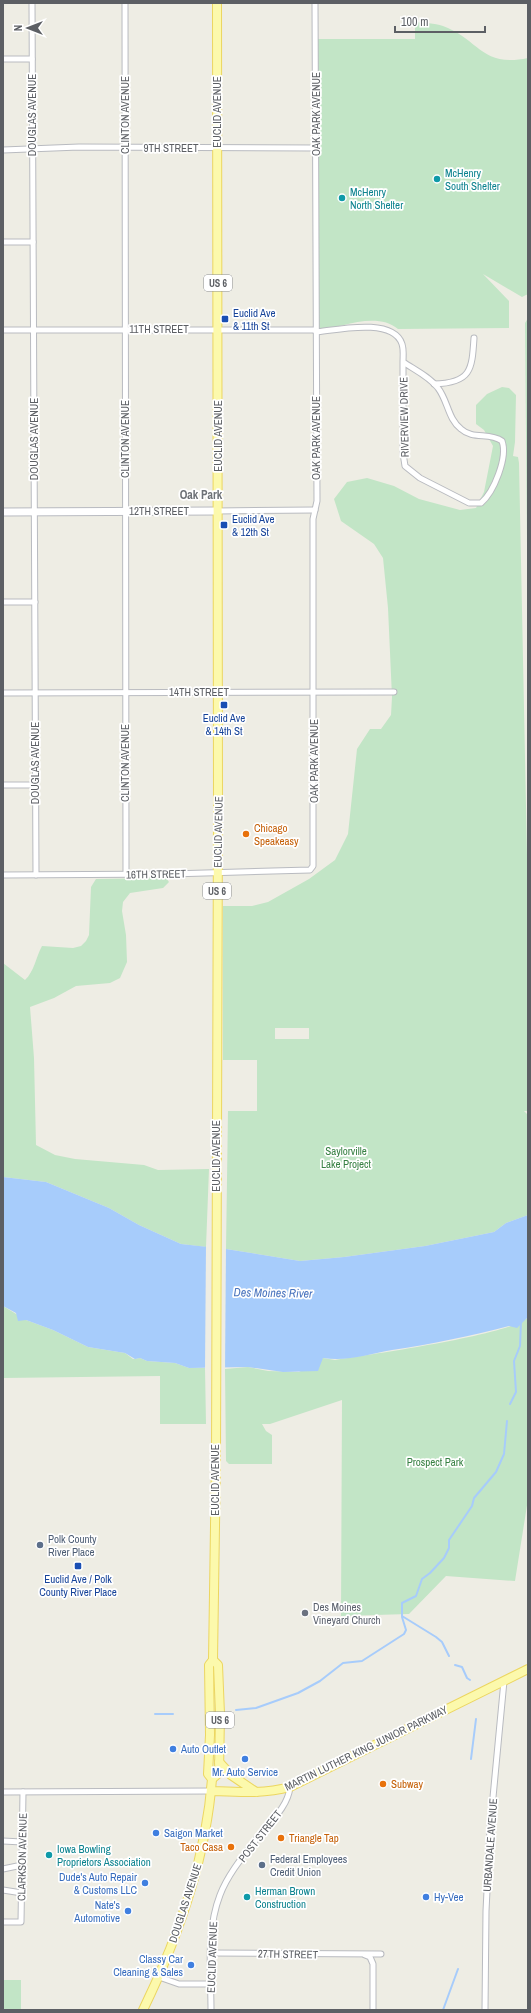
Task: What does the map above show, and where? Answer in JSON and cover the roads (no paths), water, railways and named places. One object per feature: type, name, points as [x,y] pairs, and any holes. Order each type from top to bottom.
[{"type":"main road","name":"EUCLID AVENUE","points":[[211,1791],[212,1780],[208,1774],[210,1735],[210,1665],[213,1660],[215,1526],[218,692],[217,3]]},
{"type":"main road","name":"12TH STREET","points":[[3,512],[217,511]]},
{"type":"main road","name":"EUCLID AVENUE","points":[[212,1780],[219,1773],[220,1714],[218,1665],[213,1660]]},
{"type":"main road","name":"MARTIN LUTHER KING JUNIOR PARKWAY","points":[[211,1791],[256,1792],[275,1791],[290,1787],[528,1669]]},
{"type":"main road","points":[[219,1762],[231,1775],[256,1792]]},
{"type":"main road","name":"DOUGLAS AVENUE","points":[[143,2010],[159,1977],[176,1933],[197,1868],[211,1791]]},
{"type":"street","name":"DOUGLAS AVENUE","points":[[32,3],[36,875]]},
{"type":"street","name":"CLINTON AVENUE","points":[[124,3],[126,874]]},
{"type":"street","name":"OAK PARK AVENUE","points":[[310,870],[313,866],[314,859],[313,519],[317,501],[315,3]]},
{"type":"street","points":[[3,59],[32,59]]},
{"type":"street","name":"9TH STREET","points":[[3,150],[125,148],[316,148]]},
{"type":"street","points":[[3,242],[33,242]]},
{"type":"street","name":"RIVERVIEW DRIVE","points":[[316,331],[374,326],[398,338],[402,343],[403,362],[404,462],[409,470],[427,482],[469,503],[477,504],[484,500],[491,490],[505,452],[502,440],[494,436],[468,434],[460,429],[453,420],[442,395],[434,384]]},
{"type":"street","name":"11TH STREET","points":[[3,330],[316,331]]},
{"type":"street","points":[[403,362],[434,384],[453,383],[466,375],[471,368],[474,338]]},
{"type":"street","name":"12TH STREET","points":[[217,511],[315,510]]},
{"type":"street","points":[[3,602],[34,602]]},
{"type":"street","name":"14TH STREET","points":[[3,693],[394,692]]},
{"type":"street","points":[[3,785],[35,785]]},
{"type":"street","name":"16TH STREET","points":[[3,875],[217,873],[310,870]]},
{"type":"street","name":"URBANDALE AVENUE","points":[[484,2010],[486,1911],[490,1829],[504,1681]]},
{"type":"street","name":"POST STREET","points":[[226,1883],[257,1838],[281,1809],[289,1794],[290,1787]]},
{"type":"street","name":"MARTIN LUTHER KING JUNIOR PARKWAY","points":[[3,1792],[211,1791]]},
{"type":"street","name":"CLARKSON AVENUE","points":[[3,1922],[21,1922],[23,1792]]},
{"type":"street","points":[[3,1841],[22,1842]]},
{"type":"street","points":[[3,1869],[22,1865]]},
{"type":"street","name":"EUCLID AVENUE","points":[[211,2010],[211,1953],[213,1916],[220,1894],[226,1883]]},
{"type":"street","points":[[3,1890],[22,1893]]},
{"type":"street","name":"27TH STREET","points":[[211,1953],[381,1954]]},
{"type":"street","points":[[364,1954],[370,1957],[373,1964],[373,2010]]},
{"type":"street","points":[[159,1977],[179,1984],[211,1984]]},
{"type":"water","name":"Des Moines River","points":[[3,1177],[46,1182],[109,1208],[139,1225],[181,1244],[226,1249],[300,1261],[344,1257],[425,1246],[494,1232],[506,1223],[528,1215],[528,1317],[517,1328],[509,1326],[451,1340],[358,1357],[341,1359],[323,1358],[318,1371],[283,1372],[248,1367],[189,1368],[175,1363],[147,1361],[140,1358],[135,1359],[125,1353],[88,1347],[53,1330],[26,1320],[18,1321],[16,1313],[3,1306]]},
{"type":"waterway","points":[[510,1404],[516,1392],[514,1361],[520,1346],[521,1321]]},
{"type":"waterway","points":[[449,1656],[442,1642],[402,1616],[402,1603],[416,1596],[422,1579],[444,1558],[449,1548],[449,1540],[472,1506],[474,1498],[496,1472],[504,1454],[507,1421]]},
{"type":"waterway","points":[[236,1710],[256,1708],[298,1693],[320,1681],[343,1663],[362,1661],[404,1634],[406,1630],[402,1617]]},
{"type":"waterway","points":[[455,1665],[462,1667],[467,1678],[470,1680]]},
{"type":"waterway","points":[[155,1714],[173,1714]]},
{"type":"waterway","points":[[471,1759],[476,1719]]},
{"type":"waterway","points":[[443,2010],[458,1969]]},
{"type":"place","name":"McHenry South Shelter","points":[[437,179]]},
{"type":"place","name":"McHenry North Shelter","points":[[342,198]]},
{"type":"place","name":"Euclid Ave & 11th St","points":[[225,319]]},
{"type":"place","name":"Euclid Ave & 12th St","points":[[224,525]]},
{"type":"place","name":"Euclid Ave & 14th St","points":[[224,705]]},
{"type":"place","name":"Chicago Speakeasy","points":[[246,834]]},
{"type":"place","name":"Polk County River Place","points":[[40,1545]]},
{"type":"place","name":"Euclid Ave / Polk County River Place","points":[[78,1566]]},
{"type":"place","name":"Des Moines Vineyard Church","points":[[305,1613]]},
{"type":"place","name":"Auto Outlet","points":[[173,1749]]},
{"type":"place","name":"Mr. Auto Service","points":[[245,1759]]},
{"type":"place","name":"Subway","points":[[383,1784]]},
{"type":"place","name":"Saigon Market","points":[[156,1833]]},
{"type":"place","name":"Triangle Tap","points":[[281,1838]]},
{"type":"place","name":"Taco Casa","points":[[231,1847]]},
{"type":"place","name":"Iowa Bowling Proprietors Association","points":[[49,1855]]},
{"type":"place","name":"Federal Employees Credit Union","points":[[262,1865]]},
{"type":"place","name":"Dude's Auto Repair & Customs LLC","points":[[145,1883]]},
{"type":"place","name":"Herman Brown Construction","points":[[247,1897]]},
{"type":"place","name":"Hy-Vee","points":[[426,1897]]},
{"type":"place","name":"Nate's Automotive","points":[[128,1911]]},
{"type":"place","name":"Classy Car Cleaning & Sales","points":[[191,1965]]},
{"type":"district","name":"Oak Park","points":[[201,495]]},
{"type":"park label","name":"Saylorville Lake Project","points":[[346,1157]]},
{"type":"park label","name":"Prospect Park","points":[[435,1462]]}]
